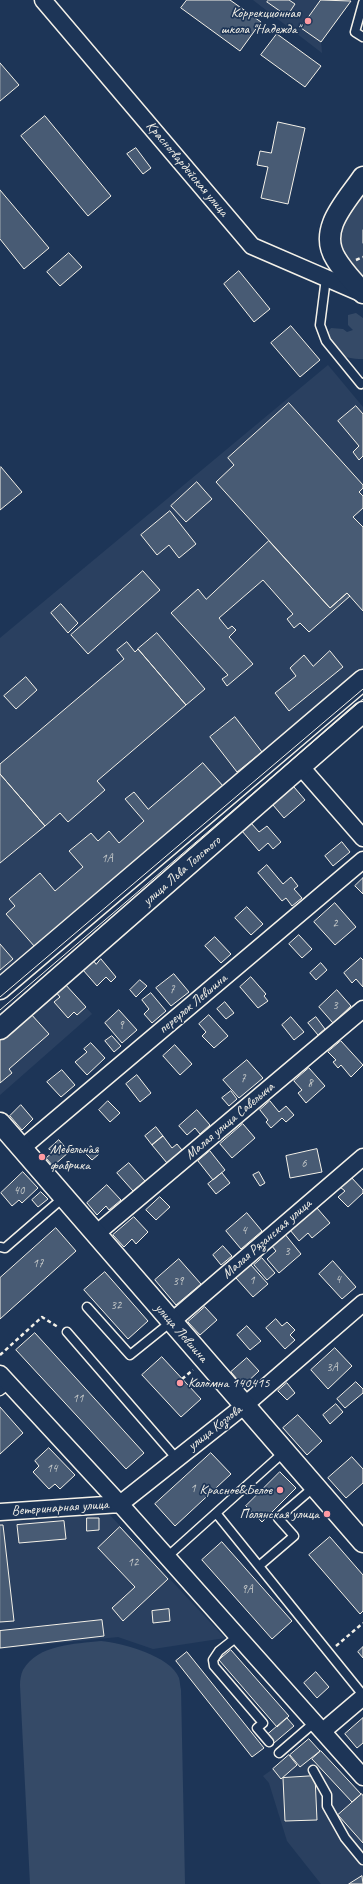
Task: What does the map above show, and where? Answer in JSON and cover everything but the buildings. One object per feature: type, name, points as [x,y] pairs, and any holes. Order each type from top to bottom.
[{"type":"street","name":"Красногвардейская улица","points":[[43,0],[252,246],[363,294]]},
{"type":"street","points":[[363,177],[333,221],[330,244],[335,258],[363,294]]},
{"type":"street","name":"улица Льва Толстого","points":[[0,989],[363,680]]},
{"type":"street","name":"улица Льва Толстого","points":[[0,1029],[363,712]]},
{"type":"street","points":[[301,767],[363,838]]},
{"type":"street","name":"переулок Левшина","points":[[22,1148],[363,860]]},
{"type":"street","name":"Малая улица Савельича","points":[[96,1233],[363,1009]]},
{"type":"street","name":"улица Левшина","points":[[0,1123],[363,1542]]},
{"type":"street","name":"Малая Рязанская улица","points":[[171,1322],[363,1157]]},
{"type":"street","name":"улица Козлова","points":[[120,1504],[244,1405],[363,1303]]},
{"type":"street","points":[[3,1383],[120,1504],[363,1777]]},
{"type":"street","name":"Ветеринарная улица","points":[[0,1512],[120,1504]]},
{"type":"street","points":[[319,1727],[363,1696]]},
{"type":"lane","points":[[363,3],[355,32],[363,37]]},
{"type":"lane","points":[[326,278],[320,325],[326,341],[361,384],[363,383]]},
{"type":"lane","points":[[0,1247],[5,1248],[64,1197]]},
{"type":"lane","points":[[87,1307],[130,1355],[171,1322]]},
{"type":"lane","points":[[66,1332],[177,1459]]},
{"type":"lane","points":[[167,1557],[285,1451]]},
{"type":"lane","points":[[259,1566],[294,1536],[278,1518],[315,1486]]},
{"type":"lane","points":[[216,1513],[363,1696]]},
{"type":"lane","points":[[238,1636],[219,1651],[213,1660],[214,1666],[263,1723],[257,1728],[269,1742]]},
{"type":"lane","points":[[279,1753],[319,1727]]},
{"type":"lane","points":[[314,1770],[327,1795],[327,1806],[345,1838],[363,1860]]},
{"type":"path","points":[[0,1355],[42,1317],[66,1332]]},
{"type":"path","points":[[328,1653],[363,1623]]},
{"type":"shaded area","name":"Коррекционная школа \"Надежда\"","points":[[253,0],[351,0],[321,42],[322,53]]},
{"type":"shaded area","points":[[363,190],[363,279],[343,253],[339,244],[338,235],[340,226]]},
{"type":"shaded area","points":[[356,313],[363,318],[363,359],[349,358],[340,354],[333,346],[327,333],[331,328],[343,329],[347,332],[353,330],[348,325],[348,315]]},
{"type":"shaded area","points":[[328,365],[363,407],[363,673],[0,977],[0,638]]},
{"type":"shaded area","points":[[64,983],[92,1014],[0,1095],[0,1040]]},
{"type":"shaded area","points":[[108,1513],[225,1638],[153,1649],[118,1637],[0,1649],[0,1520]]},
{"type":"shaded area","points":[[101,1641],[133,1648],[156,1657],[174,1670],[179,1678],[181,1690],[185,1884],[30,1884],[20,1679],[23,1670],[30,1661],[47,1650],[69,1645]]},
{"type":"shaded area","points":[[320,1751],[363,1796],[363,1884],[321,1884],[287,1841],[269,1783],[263,1776],[273,1769],[281,1779],[297,1765],[300,1767]]},
{"type":"tram line","points":[[363,230],[363,243]]},
{"type":"tram line","points":[[0,997],[363,689]]},
{"type":"tram line","points":[[0,1010],[363,699]]},
{"type":"place","name":"Коррекционная школа \"Надежда\"","points":[[308,21]]},
{"type":"place","name":"Мебельная фабрика","points":[[42,1157]]},
{"type":"place","name":"Коломна 140415","points":[[180,1383]]},
{"type":"place","name":"Красное&Белое","points":[[280,1490]]},
{"type":"place","name":"Полянская улица","points":[[327,1514]]}]
